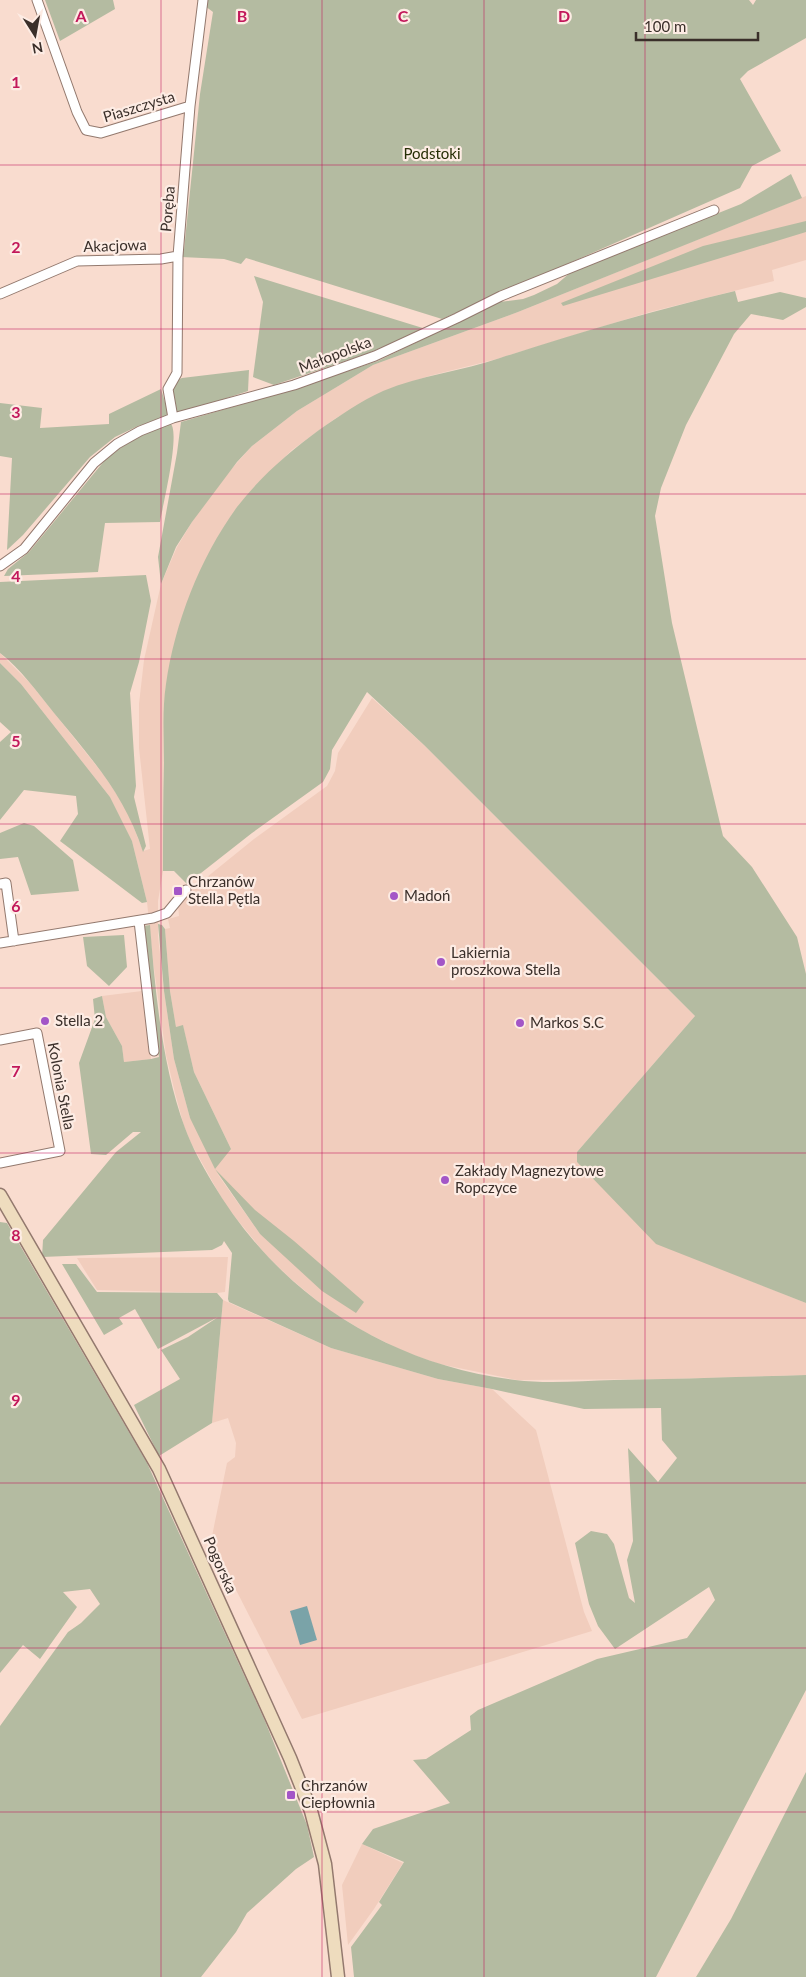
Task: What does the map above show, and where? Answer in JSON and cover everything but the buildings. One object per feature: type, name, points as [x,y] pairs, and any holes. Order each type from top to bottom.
[{"type":"street","name":"Piaszczysta","points":[[37,0],[77,112],[86,130],[100,133],[190,106]]},
{"type":"street","name":"Poręba","points":[[173,418],[168,394],[169,384],[177,373],[178,256],[190,106],[203,0]]},
{"type":"street","name":"Małopolska","points":[[0,566],[24,548],[94,463],[124,440],[140,431],[173,418],[294,385],[375,356],[501,296],[714,210]]},
{"type":"street","name":"Akacjowa","points":[[0,294],[76,261],[161,259],[178,256]]},
{"type":"street","points":[[0,884],[6,883],[14,941]]},
{"type":"street","points":[[0,943],[139,921],[167,914],[186,890]]},
{"type":"street","points":[[139,921],[154,1051]]},
{"type":"street","name":"Kolonia Stella","points":[[0,1040],[37,1033],[60,1151],[0,1163]]},
{"type":"street","name":"Pogorska","points":[[0,1195],[159,1469],[290,1758],[311,1811],[325,1864],[338,1977]]},
{"type":"shaded area","points":[[806,196],[806,260],[772,270],[774,281],[650,312],[497,359],[429,376],[382,392],[336,418],[292,450],[255,486],[238,507],[219,535],[166,685],[163,871],[158,901],[158,936],[174,1059],[190,1118],[231,1149],[194,1072],[183,1026],[176,1027],[170,991],[165,929],[170,928],[168,919],[179,916],[178,905],[191,890],[254,839],[327,786],[335,771],[338,753],[372,698],[424,745],[695,1016],[577,1152],[577,1162],[746,1279],[806,1303],[806,1375],[667,1379],[517,1380],[439,1364],[405,1352],[365,1332],[327,1309],[291,1279],[267,1256],[226,1206],[191,1143],[184,1126],[166,1055],[147,902],[132,841],[110,797],[21,684],[0,663],[0,653],[30,683],[103,774],[126,808],[143,851],[150,849],[139,748],[139,704],[144,660],[161,584],[177,547],[192,522],[219,483],[252,446],[297,411],[373,365],[518,312]],"holes":[[[216,1172],[278,1248],[260,1234]]]},
{"type":"shaded area","points":[[142,991],[151,1059],[124,1062],[122,1046],[106,1017],[102,996]]},
{"type":"shaded area","points":[[228,1257],[225,1292],[217,1293],[97,1290],[77,1258]]},
{"type":"shaded area","points":[[223,1300],[331,1348],[438,1379],[492,1389],[536,1430],[584,1612],[592,1631],[302,1719],[211,1541],[227,1463],[235,1457],[236,1443],[228,1418],[212,1423]]},
{"type":"shaded area","points":[[362,1844],[403,1863],[374,1909],[348,1945],[342,1885]]},
{"type":"green space","points":[[45,0],[113,0],[115,9],[60,41]]},
{"type":"green space","name":"Podstoki","points":[[197,0],[749,0],[753,5],[756,0],[806,0],[806,38],[748,71],[740,79],[781,151],[752,166],[740,188],[442,319],[246,258],[241,264],[224,259],[181,257],[184,250],[200,94],[213,12]]},
{"type":"green space","points":[[791,174],[802,198],[518,312],[373,365],[297,411],[252,446],[237,462],[192,522],[176,547],[161,584],[158,557],[181,422],[294,389],[378,361],[499,302],[523,299],[534,295],[557,284],[571,272],[741,204]]},
{"type":"green space","points":[[806,221],[806,232],[563,306],[561,303],[703,246]]},
{"type":"green space","points":[[254,276],[426,329],[366,354],[274,385],[253,377],[263,302]]},
{"type":"green space","points":[[735,291],[738,302],[780,292],[806,298],[806,307],[783,320],[751,314],[734,334],[686,425],[661,488],[655,516],[672,623],[723,836],[752,867],[797,937],[806,974],[806,1303],[656,1244],[577,1162],[577,1152],[695,1016],[424,745],[367,692],[332,750],[330,769],[323,782],[252,833],[187,884],[174,871],[163,871],[164,704],[170,661],[176,637],[191,591],[212,547],[237,507],[265,475],[319,430],[358,404],[383,391],[617,322]]},
{"type":"green space","points":[[249,370],[248,391],[179,414],[174,412],[171,390],[177,380]]},
{"type":"green space","points":[[161,389],[168,412],[166,417],[138,426],[115,437],[90,457],[23,535],[7,550],[12,458],[0,456],[0,403],[42,408],[40,428],[109,424],[109,414]]},
{"type":"green space","points":[[171,424],[174,442],[160,522],[105,523],[98,572],[4,576],[8,569],[29,552],[105,460],[120,448],[136,439]]},
{"type":"green space","points":[[146,575],[151,601],[139,662],[130,693],[136,786],[134,797],[146,846],[143,852],[127,813],[106,778],[28,681],[0,653],[0,582]]},
{"type":"green space","points":[[0,663],[21,684],[110,797],[132,841],[147,902],[142,903],[60,841],[78,814],[76,796],[24,790],[0,820],[0,742],[11,732],[0,722]]},
{"type":"green space","points":[[24,823],[34,826],[73,860],[79,891],[31,895],[18,857],[0,859],[0,833]]},
{"type":"green space","points":[[158,924],[162,925],[165,929],[170,991],[176,1027],[183,1025],[194,1072],[231,1149],[215,1169],[190,1118],[174,1059],[164,991]]},
{"type":"green space","points":[[150,925],[157,1001],[165,1054],[177,1104],[194,1149],[212,1182],[239,1222],[269,1258],[303,1290],[340,1317],[380,1340],[423,1358],[468,1371],[515,1380],[564,1382],[806,1375],[806,1690],[656,1977],[354,1977],[351,1947],[382,1905],[379,1902],[404,1862],[362,1844],[373,1829],[450,1803],[413,1760],[426,1759],[471,1730],[470,1716],[478,1710],[597,1659],[687,1638],[715,1600],[709,1587],[615,1649],[598,1626],[589,1604],[575,1543],[591,1531],[607,1534],[614,1544],[629,1598],[635,1603],[627,1560],[633,1541],[628,1448],[658,1482],[677,1458],[662,1440],[661,1408],[584,1409],[438,1379],[331,1348],[229,1302],[232,1253],[224,1241],[222,1245],[212,1250],[42,1257],[43,1240],[116,1152],[141,1132],[133,1132],[106,1155],[91,1154],[79,1063],[95,1019],[93,999],[102,996],[106,1017],[122,1046],[124,1062],[159,1057],[143,926]]},
{"type":"green space","points":[[124,935],[127,967],[109,986],[87,966],[83,937]]},
{"type":"green space","points":[[215,1169],[255,1210],[364,1302],[356,1313],[322,1291],[260,1234]]},
{"type":"green space","points":[[0,1222],[7,1223],[147,1463],[265,1721],[307,1825],[314,1857],[296,1869],[247,1913],[236,1932],[201,1977],[0,1977],[0,1726],[68,1632],[81,1623],[100,1604],[90,1589],[63,1592],[77,1607],[40,1659],[23,1645],[0,1673]]},
{"type":"green space","points":[[62,1264],[76,1264],[97,1292],[217,1293],[223,1300],[212,1423],[159,1456],[134,1405],[180,1379],[161,1350],[188,1337],[218,1317],[158,1349],[135,1309],[119,1318],[123,1324],[104,1335]]},
{"type":"green space","points":[[806,1772],[806,1977],[696,1977],[731,1919]]},
{"type":"water","points":[[307,1606],[317,1640],[300,1645],[290,1611]]},
{"type":"place","name":"Chrzanów Stella Pętla","points":[[178,891]]},
{"type":"place","name":"Madoń","points":[[394,896]]},
{"type":"place","name":"Lakiernia proszkowa Stella","points":[[441,962]]},
{"type":"place","name":"Stella 2","points":[[45,1021]]},
{"type":"place","name":"Markos S.C","points":[[520,1023]]},
{"type":"place","name":"Zakłady Magnezytowe Ropczyce","points":[[445,1180]]},
{"type":"place","name":"Chrzanów Ciepłownia","points":[[291,1795]]}]
